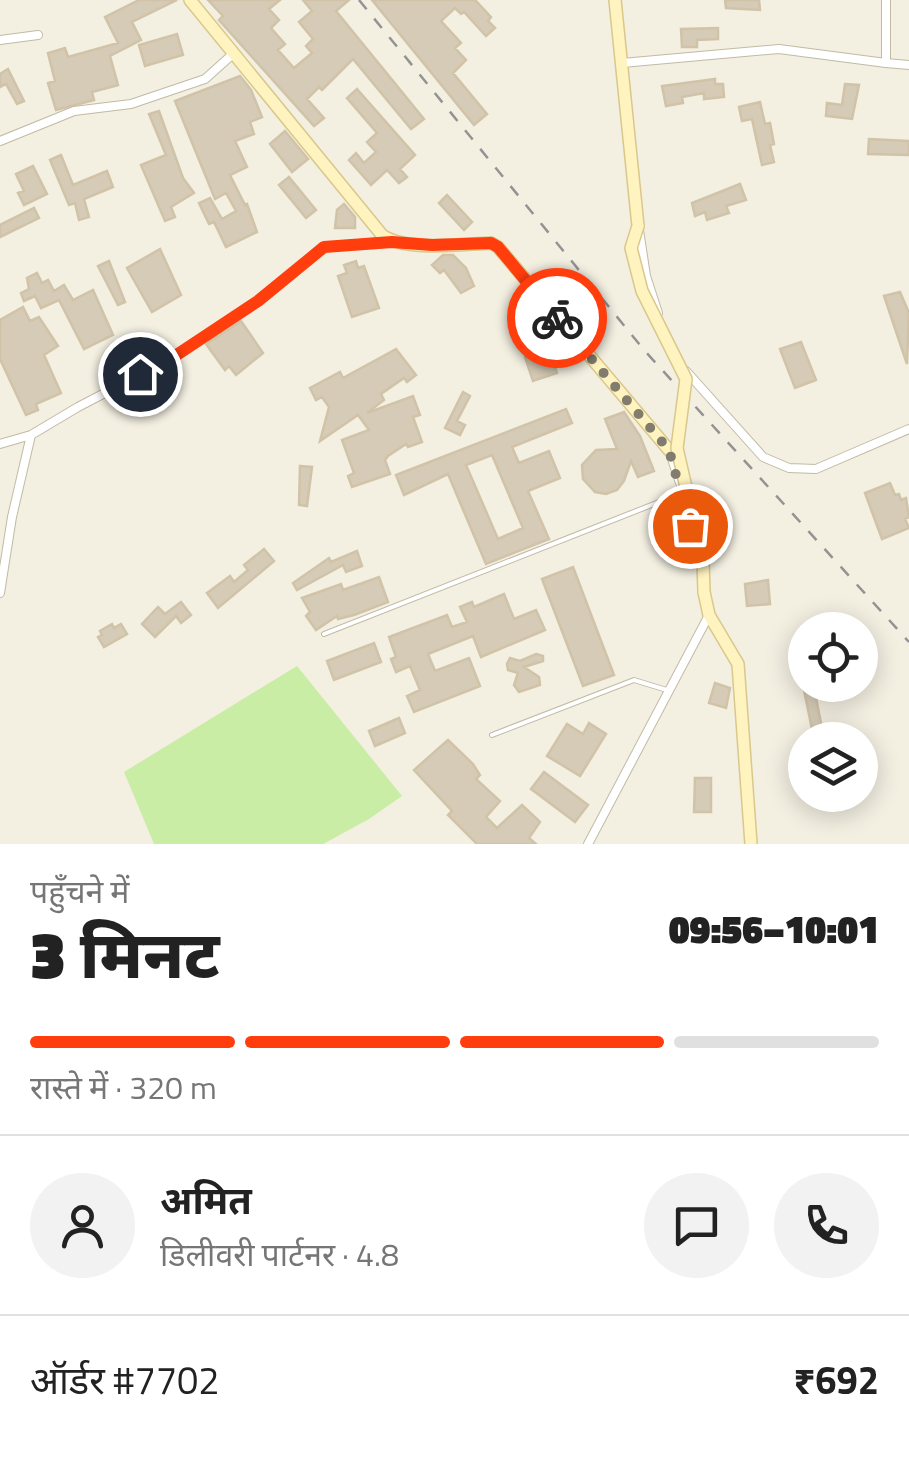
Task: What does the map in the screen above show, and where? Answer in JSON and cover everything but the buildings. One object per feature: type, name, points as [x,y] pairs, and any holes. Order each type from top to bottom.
[{"type":"street","points":[[190,0],[356,204],[392,242]]},
{"type":"street","points":[[614,0],[646,276],[662,326],[686,370],[762,457],[789,468],[816,469],[909,429]]},
{"type":"street","points":[[886,0],[886,63]]},
{"type":"street","points":[[0,40],[38,35]]},
{"type":"street","points":[[622,63],[779,49],[909,65]]},
{"type":"street","points":[[0,141],[74,111],[131,104],[205,79],[234,54]]},
{"type":"street","points":[[638,226],[631,248],[642,291],[686,379],[677,448],[703,562],[704,592]]},
{"type":"street","points":[[0,444],[31,435],[172,358],[258,301],[324,247],[392,242],[491,243],[669,450],[683,492],[710,616],[738,664],[750,844]]},
{"type":"street","points":[[0,594],[31,435]]},
{"type":"street","points":[[588,844],[710,616]]},
{"type":"lane","points":[[324,634],[683,492]]},
{"type":"lane","points":[[492,735],[634,680],[671,692]]},
{"type":"green space","points":[[297,666],[402,796],[323,844],[154,844],[124,772]]},
{"type":"railway","points":[[359,0],[644,350],[909,642]]},
{"type":"way so far","points":[[557,318],[669,450],[690,526]]},
{"type":"route","points":[[140,374],[172,358],[258,301],[324,247],[392,242],[491,243],[557,318]]}]
